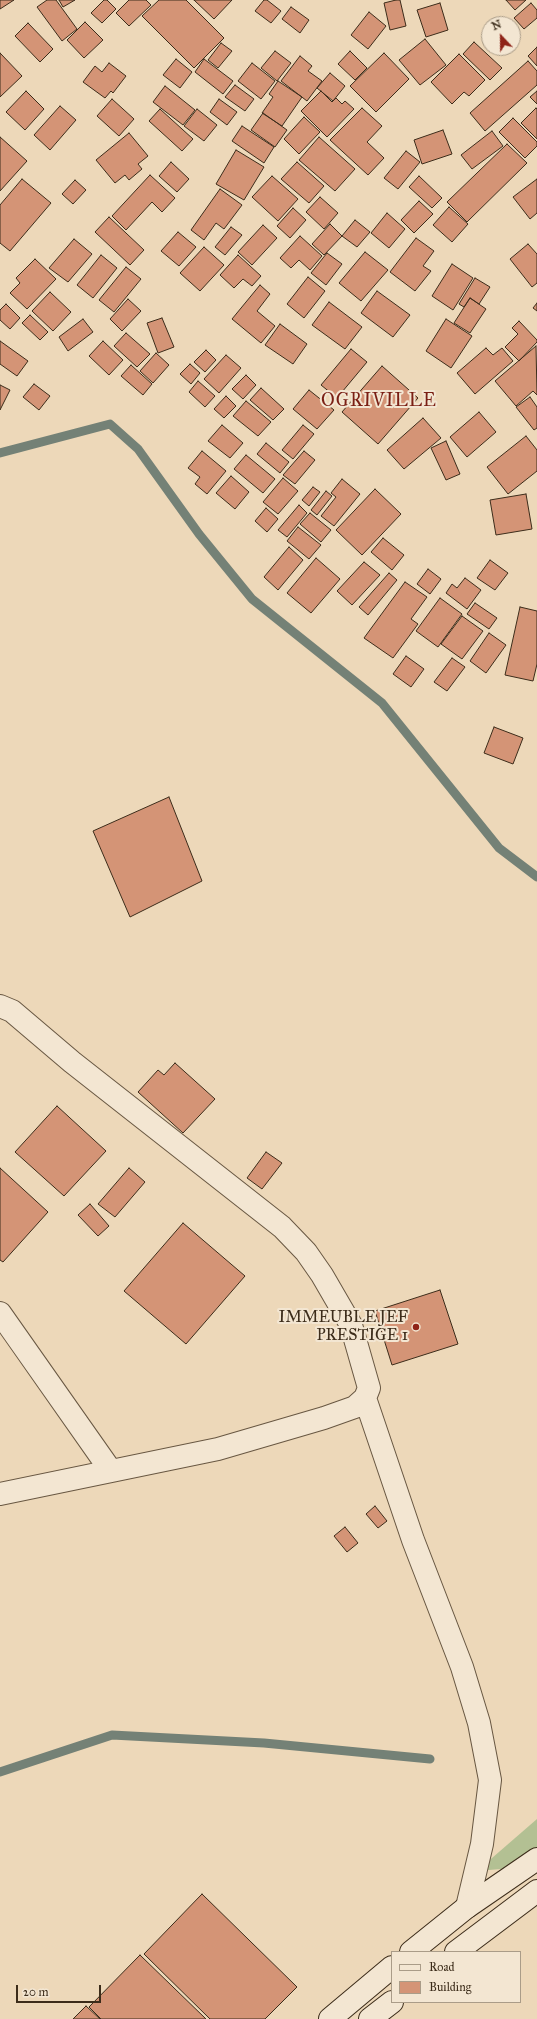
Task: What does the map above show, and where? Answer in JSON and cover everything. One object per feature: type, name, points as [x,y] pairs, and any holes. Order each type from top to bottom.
[{"type":"street","points":[[0,1006],[12,1011],[72,1062],[282,1227],[306,1252],[351,1325],[370,1388],[366,1398],[355,1407],[324,1418],[218,1449],[0,1494]]},
{"type":"street","points":[[0,1313],[111,1471]]},
{"type":"street","points":[[366,1398],[413,1540],[462,1667],[479,1723],[490,1780],[482,1844],[467,1907]]},
{"type":"street","points":[[412,1951],[467,1907],[537,1859]]},
{"type":"street","points":[[457,1951],[537,1891]]},
{"type":"street","points":[[330,2019],[391,1968]]},
{"type":"street","points":[[372,2019],[391,2003]]},
{"type":"green space","points":[[537,1819],[537,1866],[477,1871]]},
{"type":"building","points":[[0,0],[14,0],[0,9]]},
{"type":"building","points":[[47,0],[56,0],[77,29],[62,41],[37,7]]},
{"type":"building","points":[[59,0],[75,0],[63,7]]},
{"type":"building","points":[[104,0],[107,0],[116,9],[102,23],[91,13]]},
{"type":"building","points":[[129,0],[146,0],[151,5],[129,26],[116,13]]},
{"type":"building","points":[[159,0],[186,0],[224,38],[194,68],[142,16]]},
{"type":"building","points":[[194,0],[232,0],[214,19]]},
{"type":"building","points":[[264,0],[267,0],[281,11],[271,23],[255,11]]},
{"type":"building","points":[[400,0],[406,26],[390,30],[384,3]]},
{"type":"building","points":[[506,0],[526,0],[515,10]]},
{"type":"building","points":[[440,3],[448,30],[426,37],[417,10]]},
{"type":"building","points":[[531,3],[537,10],[537,18],[524,29],[521,26],[521,16],[516,16]]},
{"type":"building","points":[[291,7],[309,20],[300,33],[282,19]]},
{"type":"building","points":[[369,12],[386,26],[368,49],[351,35]]},
{"type":"building","points":[[85,22],[103,40],[84,58],[67,40]]},
{"type":"building","points":[[28,23],[53,49],[40,62],[15,36]]},
{"type":"building","points":[[425,39],[446,65],[420,85],[399,60]]},
{"type":"building","points":[[474,42],[481,48],[481,56],[489,56],[502,68],[490,80],[463,54]]},
{"type":"building","points":[[221,43],[232,51],[218,68],[208,60]]},
{"type":"building","points":[[537,47],[537,66],[528,56]]},
{"type":"building","points":[[275,51],[291,63],[277,81],[261,68]]},
{"type":"building","points":[[350,51],[367,68],[355,80],[338,64]]},
{"type":"building","points":[[0,53],[22,76],[0,97]]},
{"type":"building","points":[[384,53],[409,79],[376,112],[350,86]]},
{"type":"building","points":[[459,54],[485,80],[469,96],[464,92],[452,104],[431,82]]},
{"type":"building","points":[[300,56],[312,66],[308,71],[322,81],[307,101],[281,81]]},
{"type":"building","points":[[176,59],[192,72],[180,88],[163,75]]},
{"type":"building","points":[[204,59],[233,81],[223,94],[195,72]]},
{"type":"building","points":[[528,61],[537,71],[537,85],[485,131],[470,113]]},
{"type":"building","points":[[109,63],[126,76],[113,93],[111,91],[105,98],[83,82],[95,66],[102,72]]},
{"type":"building","points":[[252,63],[275,81],[261,99],[238,81]]},
{"type":"building","points":[[330,73],[345,86],[333,101],[317,88]]},
{"type":"building","points":[[278,81],[302,97],[282,126],[262,113],[273,97],[269,94]]},
{"type":"building","points":[[235,85],[254,99],[245,111],[225,97]]},
{"type":"building","points":[[165,86],[195,110],[183,125],[153,102]]},
{"type":"building","points":[[26,91],[44,109],[25,130],[6,112]]},
{"type":"building","points":[[321,91],[332,102],[336,98],[342,104],[345,101],[354,109],[327,137],[301,111]]},
{"type":"building","points":[[537,91],[537,104],[530,97]]},
{"type":"building","points":[[112,99],[134,119],[119,136],[97,116]]},
{"type":"building","points":[[219,99],[237,112],[227,125],[210,112]]},
{"type":"building","points":[[60,106],[76,120],[50,150],[34,135]]},
{"type":"building","points":[[362,108],[382,126],[367,142],[384,158],[368,175],[330,140]]},
{"type":"building","points":[[536,108],[537,109],[537,139],[521,123]]},
{"type":"building","points":[[160,109],[193,139],[182,151],[149,121]]},
{"type":"building","points":[[197,109],[217,125],[204,141],[184,126]]},
{"type":"building","points":[[263,113],[287,130],[275,147],[251,130]]},
{"type":"building","points":[[304,117],[320,132],[299,154],[284,139]]},
{"type":"building","points":[[513,118],[537,142],[537,146],[525,158],[499,132]]},
{"type":"building","points":[[242,126],[274,147],[264,163],[232,141]]},
{"type":"building","points":[[443,130],[452,154],[422,164],[414,140]]},
{"type":"building","points":[[492,131],[503,146],[472,169],[461,155]]},
{"type":"building","points":[[129,133],[148,156],[138,164],[142,169],[129,180],[125,175],[115,183],[96,160]]},
{"type":"building","points":[[0,137],[27,161],[0,191]]},
{"type":"building","points":[[319,137],[355,169],[335,191],[299,160]]},
{"type":"building","points":[[507,144],[527,163],[467,222],[447,202]]},
{"type":"building","points":[[236,150],[264,167],[244,200],[216,184]]},
{"type":"building","points":[[406,151],[420,162],[398,189],[384,178]]},
{"type":"building","points":[[171,162],[189,179],[177,192],[159,176]]},
{"type":"building","points":[[297,162],[324,186],[309,203],[281,179]]},
{"type":"building","points":[[150,175],[175,198],[162,212],[152,202],[126,230],[112,216]]},
{"type":"building","points":[[272,176],[298,199],[278,221],[252,197]]},
{"type":"building","points":[[419,176],[442,198],[432,208],[409,187]]},
{"type":"building","points":[[22,179],[51,203],[10,251],[0,243],[0,205]]},
{"type":"building","points":[[537,179],[537,213],[530,219],[513,197]]},
{"type":"building","points":[[75,180],[86,190],[73,204],[62,194]]},
{"type":"building","points":[[220,189],[242,205],[224,229],[216,223],[204,240],[191,230]]},
{"type":"building","points":[[320,197],[338,213],[324,229],[306,212]]},
{"type":"building","points":[[419,201],[433,214],[414,233],[401,220]]},
{"type":"building","points":[[449,207],[468,224],[452,242],[433,225]]},
{"type":"building","points":[[293,208],[306,220],[290,238],[277,226]]},
{"type":"building","points":[[387,213],[405,229],[389,248],[371,233]]},
{"type":"building","points":[[109,217],[144,250],[130,265],[95,232]]},
{"type":"building","points":[[355,220],[370,232],[357,247],[342,236]]},
{"type":"building","points":[[330,224],[342,236],[324,255],[312,244]]},
{"type":"building","points":[[263,225],[277,238],[252,265],[238,252]]},
{"type":"building","points":[[231,227],[242,235],[225,255],[215,247]]},
{"type":"building","points":[[178,232],[196,247],[179,266],[161,251]]},
{"type":"building","points":[[300,236],[322,256],[310,270],[299,260],[291,268],[280,258]]},
{"type":"building","points":[[416,238],[434,251],[423,266],[431,271],[415,291],[390,272]]},
{"type":"building","points":[[74,239],[92,254],[68,282],[49,268]]},
{"type":"building","points":[[528,244],[537,254],[537,283],[532,287],[510,259]]},
{"type":"building","points":[[204,247],[224,265],[200,291],[180,273]]},
{"type":"building","points":[[365,252],[388,270],[361,301],[339,283]]},
{"type":"building","points":[[327,253],[342,264],[326,285],[311,273]]},
{"type":"building","points":[[101,255],[117,268],[93,298],[77,285]]},
{"type":"building","points":[[238,255],[261,276],[252,286],[243,279],[234,288],[220,275]]},
{"type":"building","points":[[35,259],[56,279],[27,309],[10,293],[20,283],[16,278]]},
{"type":"building","points":[[452,264],[473,278],[453,310],[432,296]]},
{"type":"building","points":[[126,267],[141,279],[114,312],[99,300]]},
{"type":"building","points":[[308,277],[325,291],[304,318],[287,304]]},
{"type":"building","points":[[475,278],[490,287],[479,304],[470,298],[464,307],[459,304]]},
{"type":"building","points":[[260,285],[270,294],[257,311],[275,326],[261,343],[232,319]]},
{"type":"building","points":[[377,291],[410,315],[393,337],[361,313]]},
{"type":"building","points":[[50,292],[71,312],[53,331],[32,311]]},
{"type":"building","points":[[470,298],[486,309],[470,333],[454,323]]},
{"type":"building","points":[[128,299],[141,311],[122,331],[110,319]]},
{"type":"building","points":[[329,302],[362,327],[345,349],[312,325]]},
{"type":"building","points":[[537,303],[537,311],[533,308]]},
{"type":"building","points":[[6,304],[20,318],[10,329],[0,320],[0,310]]},
{"type":"building","points":[[30,315],[48,332],[40,340],[22,323]]},
{"type":"building","points":[[162,318],[174,347],[158,353],[147,323]]},
{"type":"building","points":[[83,319],[93,332],[68,351],[59,337]]},
{"type":"building","points":[[446,319],[472,336],[451,368],[426,351]]},
{"type":"building","points":[[519,321],[537,340],[537,342],[519,361],[505,347],[518,334],[512,328]]},
{"type":"building","points":[[280,324],[307,344],[293,364],[265,345]]},
{"type":"building","points":[[126,333],[150,354],[137,367],[114,346]]},
{"type":"building","points":[[0,341],[28,361],[17,376],[0,364]]},
{"type":"building","points":[[103,341],[123,360],[109,375],[89,356]]},
{"type":"building","points":[[536,346],[537,395],[533,391],[516,406],[495,381]]},
{"type":"building","points":[[486,348],[493,355],[502,348],[513,361],[475,394],[457,373]]},
{"type":"building","points":[[351,349],[367,362],[337,398],[321,385]]},
{"type":"building","points":[[206,350],[216,360],[205,372],[194,362]]},
{"type":"building","points":[[156,353],[169,365],[153,383],[140,371]]},
{"type":"building","points":[[226,355],[241,368],[219,393],[204,379]]},
{"type":"building","points":[[190,364],[200,373],[191,384],[180,374]]},
{"type":"building","points":[[131,365],[152,384],[143,395],[121,376]]},
{"type":"building","points":[[382,366],[418,398],[378,444],[342,412]]},
{"type":"building","points":[[246,375],[256,385],[243,399],[232,389]]},
{"type":"building","points":[[198,381],[215,396],[205,407],[189,392]]},
{"type":"building","points":[[34,384],[50,396],[39,410],[23,397]]},
{"type":"building","points":[[0,385],[10,390],[0,410]]},
{"type":"building","points":[[261,388],[284,409],[273,420],[250,400]]},
{"type":"building","points":[[309,390],[334,410],[317,429],[293,409]]},
{"type":"building","points":[[226,396],[236,406],[224,418],[214,409]]},
{"type":"building","points":[[530,397],[537,407],[537,428],[534,430],[516,407]]},
{"type":"building","points":[[246,401],[271,422],[258,436],[233,416]]},
{"type":"building","points":[[479,412],[496,432],[467,457],[450,437]]},
{"type":"building","points":[[423,418],[441,438],[404,469],[387,450]]},
{"type":"building","points":[[222,425],[243,443],[230,458],[208,441]]},
{"type":"building","points":[[303,425],[314,434],[293,459],[282,450]]},
{"type":"building","points":[[526,436],[537,450],[537,471],[508,494],[487,467]]},
{"type":"building","points":[[446,441],[460,474],[446,480],[431,448]]},
{"type":"building","points":[[266,443],[289,462],[280,473],[257,454]]},
{"type":"building","points":[[202,451],[226,471],[207,494],[195,484],[200,477],[188,468]]},
{"type":"building","points":[[304,451],[315,460],[295,484],[283,475]]},
{"type":"building","points":[[246,455],[275,479],[263,493],[234,469]]},
{"type":"building","points":[[231,476],[249,492],[235,509],[216,493]]},
{"type":"building","points":[[283,478],[298,491],[278,514],[263,502]]},
{"type":"building","points":[[342,479],[360,494],[334,526],[321,516],[336,497],[331,493]]},
{"type":"building","points":[[313,487],[320,492],[309,506],[302,500]]},
{"type":"building","points":[[375,489],[401,514],[362,555],[336,530]]},
{"type":"building","points":[[326,491],[332,496],[317,515],[311,510]]},
{"type":"building","points":[[526,494],[532,529],[496,535],[490,500]]},
{"type":"building","points":[[299,505],[307,513],[287,537],[278,530]]},
{"type":"building","points":[[266,508],[278,519],[267,532],[255,521]]},
{"type":"building","points":[[310,513],[331,530],[321,542],[300,524]]},
{"type":"building","points":[[298,527],[321,545],[309,559],[287,541]]},
{"type":"building","points":[[383,538],[404,555],[392,570],[371,552]]},
{"type":"building","points":[[289,547],[303,560],[278,590],[264,577]]},
{"type":"building","points":[[316,558],[340,579],[311,613],[287,593]]},
{"type":"building","points":[[490,560],[508,573],[495,590],[477,578]]},
{"type":"building","points":[[364,562],[380,575],[352,605],[337,591]]},
{"type":"building","points":[[428,569],[441,579],[430,594],[417,584]]},
{"type":"building","points":[[389,573],[397,580],[368,615],[359,607]]},
{"type":"building","points":[[465,578],[481,590],[467,609],[446,593],[452,584],[457,588]]},
{"type":"building","points":[[405,582],[427,597],[411,619],[418,624],[393,658],[364,638]]},
{"type":"building","points":[[440,598],[462,614],[438,647],[416,631]]},
{"type":"building","points":[[475,603],[497,618],[489,629],[467,614]]},
{"type":"building","points":[[520,607],[537,611],[537,664],[533,681],[505,675]]},
{"type":"building","points":[[462,616],[483,631],[462,659],[441,644]]},
{"type":"building","points":[[489,633],[506,645],[486,673],[470,661]]},
{"type":"building","points":[[406,656],[424,669],[411,687],[393,674]]},
{"type":"building","points":[[452,658],[465,667],[447,691],[434,682]]},
{"type":"building","points":[[494,727],[523,738],[513,764],[484,753]]},
{"type":"building","points":[[169,797],[202,881],[130,917],[93,831]]},
{"type":"building","points":[[175,1063],[215,1099],[183,1133],[138,1092],[158,1070],[164,1075]]},
{"type":"building","points":[[57,1106],[106,1151],[64,1196],[15,1152]]},
{"type":"building","points":[[266,1152],[282,1163],[262,1189],[247,1178]]},
{"type":"building","points":[[0,1168],[48,1212],[3,1262],[0,1260]]},
{"type":"building","points":[[129,1168],[145,1182],[115,1217],[98,1204]]},
{"type":"building","points":[[90,1204],[109,1226],[98,1236],[78,1215]]},
{"type":"building","points":[[183,1223],[245,1276],[186,1344],[124,1291]]},
{"type":"building","name":"IMMEUBLE JEF PRESTIGE 1","points":[[440,1290],[458,1344],[392,1365],[375,1311]]},
{"type":"building","points":[[375,1506],[387,1521],[378,1528],[366,1514]]},
{"type":"building","points":[[345,1527],[358,1543],[347,1552],[334,1536]]},
{"type":"building","points":[[202,1894],[297,1987],[265,2019],[210,2019],[144,1954]]},
{"type":"building","points":[[140,1955],[206,2019],[101,2019],[89,2007]]},
{"type":"building","points":[[86,2006],[100,2019],[73,2019]]},
{"type":"waterway","points":[[0,453],[110,424],[138,449],[199,534],[252,599],[382,703],[499,848],[537,877]]},
{"type":"waterway","points":[[0,1772],[112,1735],[264,1743],[430,1759]]},
{"type":"place","name":"IMMEUBLE JEF PRESTIGE 1","points":[[416,1327]]},
{"type":"district","name":"OGRIVILLE","points":[[379,402]]}]
